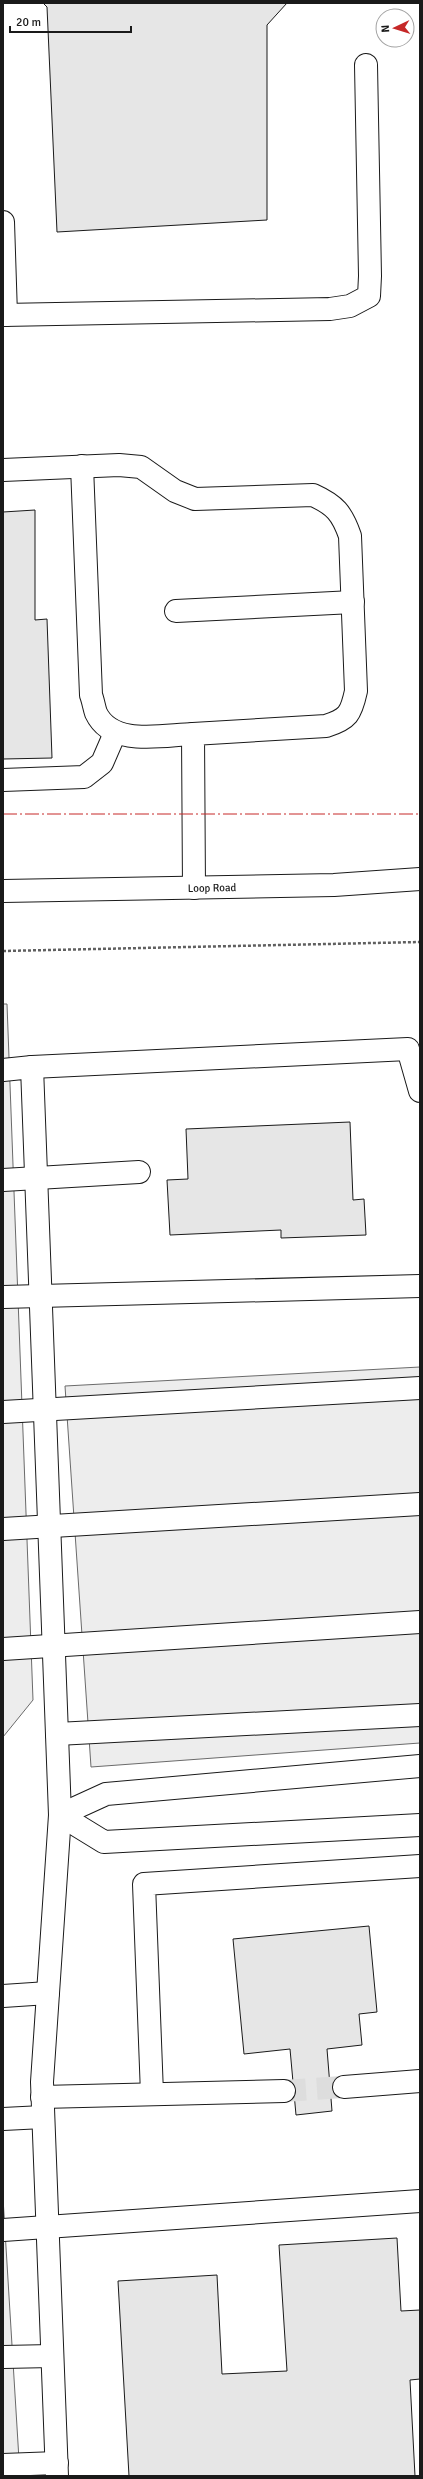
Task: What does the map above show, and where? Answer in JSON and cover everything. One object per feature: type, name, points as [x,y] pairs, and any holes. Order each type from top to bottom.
[{"type":"street","points":[[3,222],[4,315],[330,309],[350,306],[368,296],[370,276],[366,65]]},
{"type":"street","points":[[3,470],[82,466],[119,465],[141,467],[175,491],[195,499],[313,495],[330,503],[344,518],[350,536],[356,691],[352,709],[342,721],[326,726],[193,734],[130,736],[115,733],[96,713],[91,695],[82,466]]},
{"type":"street","points":[[176,611],[353,602]]},
{"type":"street","points":[[3,780],[84,777],[102,763],[115,733]]},
{"type":"street","points":[[193,734],[194,888]]},
{"type":"street","name":"Loop Road","points":[[3,892],[334,885],[420,879]]},
{"type":"street","points":[[3,1070],[408,1049],[420,1091]]},
{"type":"street","points":[[3,2465],[57,2469],[43,2107],[48,1993],[60,1815],[32,1068]]},
{"type":"street","points":[[3,1180],[139,1172]]},
{"type":"street","points":[[3,1297],[420,1286]]},
{"type":"street","points":[[3,1412],[420,1388]]},
{"type":"street","points":[[3,1529],[420,1504]]},
{"type":"street","points":[[3,1649],[420,1622]]},
{"type":"street","points":[[57,1734],[420,1715]]},
{"type":"street","points":[[60,1815],[106,1794],[420,1766]]},
{"type":"street","points":[[60,1815],[104,1842],[420,1825]]},
{"type":"street","points":[[152,2094],[144,1884],[420,1866]]},
{"type":"street","points":[[3,1996],[48,1993]]},
{"type":"street","points":[[344,2087],[420,2081]]},
{"type":"street","points":[[3,2119],[43,2107],[152,2094],[284,2092]]},
{"type":"street","points":[[3,2230],[420,2201]]},
{"type":"street","points":[[3,2357],[52,2356]]},
{"type":"path","points":[[3,951],[420,942]]},
{"type":"shaded area","points":[[3,1004],[7,1004],[33,1700],[3,1737]]},
{"type":"shaded area","points":[[420,1367],[420,1743],[91,1767],[65,1386]]},
{"type":"shaded area","points":[[3,2198],[20,2476],[3,2476]]},
{"type":"building","points":[[43,3],[287,3],[267,25],[267,220],[57,232],[47,7]]},
{"type":"building","points":[[35,510],[35,620],[47,619],[52,758],[3,759],[3,512]]},
{"type":"building","points":[[350,1122],[353,1200],[364,1199],[366,1235],[281,1238],[281,1230],[170,1235],[167,1180],[188,1179],[186,1129]]},
{"type":"building","points":[[369,1926],[377,2012],[359,2014],[362,2045],[327,2049],[332,2111],[296,2115],[290,2049],[244,2054],[233,1939]]},
{"type":"building","points":[[397,2238],[401,2311],[420,2310],[420,2379],[410,2380],[415,2476],[129,2476],[118,2281],[217,2275],[222,2374],[287,2371],[279,2245]]},
{"type":"tunnel","points":[[284,2091],[344,2087]]},
{"type":"power","points":[[3,814],[420,814]]}]
